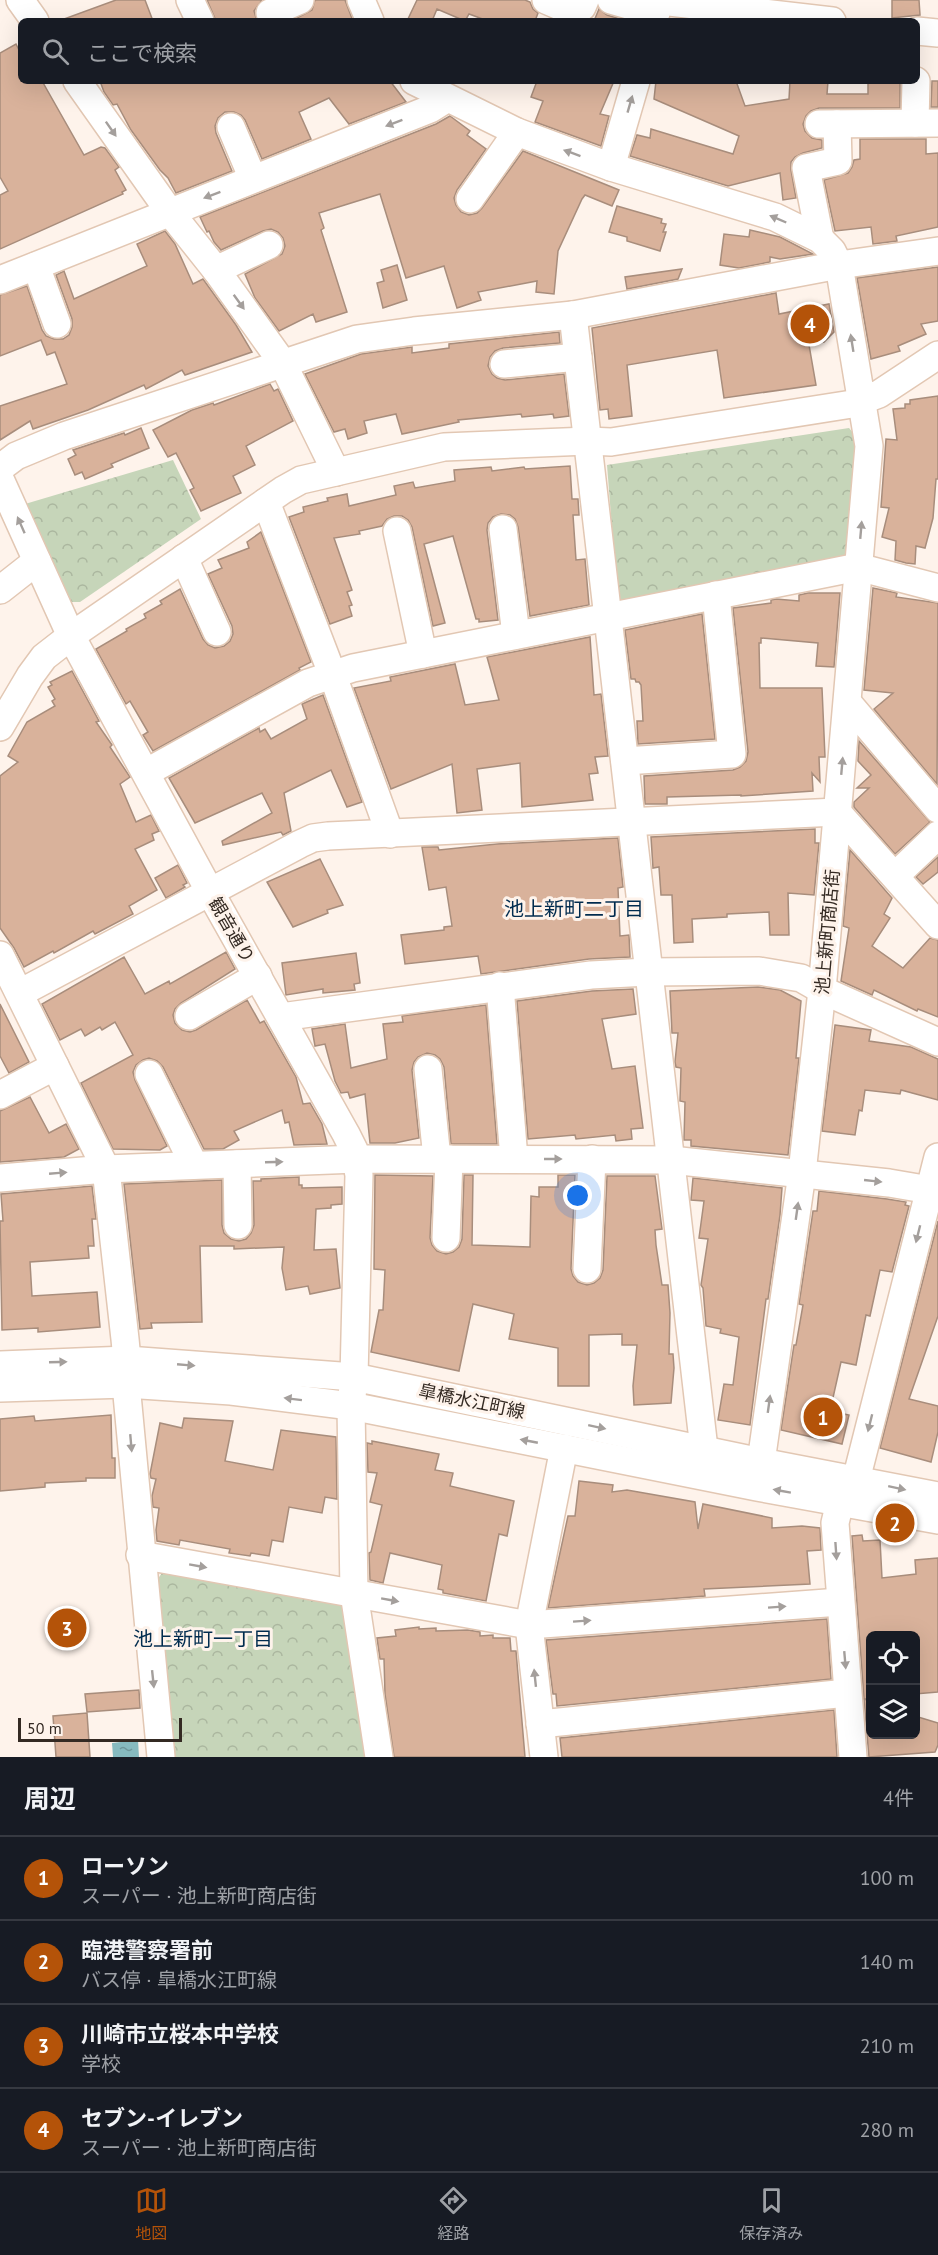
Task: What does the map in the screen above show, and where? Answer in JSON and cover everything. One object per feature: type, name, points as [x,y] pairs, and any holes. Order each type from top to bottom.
[{"type":"street","points":[[20,0],[33,18]]},
{"type":"street","points":[[190,0],[199,18]]},
{"type":"street","points":[[270,13],[300,0]]},
{"type":"street","points":[[361,0],[369,18]]},
{"type":"street","points":[[546,0],[569,10],[582,6],[585,0]]},
{"type":"street","points":[[611,0],[658,9],[788,18]]},
{"type":"street","points":[[920,31],[938,33]]},
{"type":"street","points":[[79,84],[282,362],[336,472]]},
{"type":"street","points":[[419,84],[517,132],[611,167],[775,217],[820,239],[832,251],[839,265]]},
{"type":"street","points":[[611,167],[635,84]]},
{"type":"street","points":[[820,239],[806,168],[838,161],[828,124],[926,123],[917,84]]},
{"type":"street","points":[[0,280],[430,109],[446,99]]},
{"type":"street","points":[[231,127],[253,178]]},
{"type":"street","points":[[470,199],[517,132]]},
{"type":"street","points":[[216,270],[269,245]]},
{"type":"street","points":[[0,468],[16,456],[64,436],[357,339],[573,315],[839,265],[938,251]]},
{"type":"street","name":"池上新町商店街","points":[[761,1462],[802,1173],[822,990],[869,446],[839,265]]},
{"type":"street","points":[[36,266],[57,324]]},
{"type":"street","points":[[573,315],[704,1449]]},
{"type":"street","points":[[0,727],[44,657],[184,558],[301,480],[444,447],[611,442],[852,404],[879,394],[938,355]]},
{"type":"street","points":[[504,364],[578,357]]},
{"type":"street","name":"観音通り","points":[[0,479],[71,636],[147,772],[210,892],[346,1134],[357,1159],[359,1175],[354,1377],[351,1406],[354,1593],[379,1757]]},
{"type":"street","points":[[267,502],[390,834]]},
{"type":"street","points":[[503,529],[516,635]]},
{"type":"street","points":[[396,531],[423,654]]},
{"type":"street","points":[[184,558],[217,632]]},
{"type":"street","points":[[0,590],[37,561]]},
{"type":"street","points":[[147,772],[308,683],[353,668],[858,567],[938,588]]},
{"type":"street","points":[[625,761],[732,754],[716,595]]},
{"type":"street","points":[[848,703],[938,809]]},
{"type":"street","points":[[20,993],[313,838],[837,813],[938,925]]},
{"type":"street","points":[[895,876],[938,835]]},
{"type":"street","points":[[0,956],[106,1169],[126,1372],[140,1555],[161,1757]]},
{"type":"street","points":[[281,1017],[591,975],[759,971],[801,978],[822,990],[938,1042]]},
{"type":"street","points":[[189,1016],[258,976]]},
{"type":"street","points":[[500,986],[514,1160]]},
{"type":"street","points":[[0,1095],[56,1066]]},
{"type":"street","points":[[429,1069],[443,1159],[446,1238]]},
{"type":"street","points":[[149,1074],[194,1165]]},
{"type":"street","points":[[853,1757],[835,1523],[840,1502],[856,1480],[938,1156]]},
{"type":"street","points":[[0,1178],[106,1169],[357,1159],[671,1160],[802,1173],[930,1190]]},
{"type":"street","points":[[587,1269],[592,1159]]},
{"type":"street","points":[[237,1164],[238,1225]]},
{"type":"street","name":"皐橋水江町線","points":[[0,1365],[126,1372],[354,1377],[761,1462],[938,1496]]},
{"type":"street","name":"皐橋水江町線","points":[[0,1388],[126,1372],[231,1392],[351,1406],[938,1520]]},
{"type":"street","points":[[544,1757],[529,1625],[564,1448]]},
{"type":"street","points":[[140,1555],[529,1625],[840,1602]]},
{"type":"street","points":[[540,1724],[847,1694]]},
{"type":"green space","points":[[849,428],[855,435],[859,450],[850,553],[841,560],[620,602],[617,593],[607,465]]},
{"type":"green space","points":[[173,460],[201,519],[80,602],[70,602],[25,504]]},
{"type":"green space","points":[[162,1573],[346,1606],[368,1757],[172,1757],[157,1580]]},
{"type":"water","points":[[138,1740],[139,1757],[113,1757],[112,1743]]},
{"type":"building","points":[[116,0],[145,0],[152,18],[67,18]]},
{"type":"building","points":[[207,0],[262,0],[254,11],[256,18],[215,18]]},
{"type":"building","points":[[315,0],[345,0],[352,18],[297,18],[312,10]]},
{"type":"building","points":[[417,0],[525,0],[530,2],[538,13],[536,18],[480,18],[469,14],[467,18],[458,18],[437,9],[433,18],[408,18]]},
{"type":"building","points":[[892,0],[919,0],[920,15],[892,18]]},
{"type":"building","points":[[599,9],[617,18],[595,18]]},
{"type":"building","points":[[16,44],[18,84],[44,84],[84,155],[101,147],[105,148],[119,167],[115,170],[126,190],[122,192],[123,194],[0,249],[0,195],[8,191],[0,177],[0,53]]},
{"type":"building","points":[[932,81],[938,81],[938,107],[931,107]]},
{"type":"building","points":[[101,84],[392,84],[406,102],[349,124],[329,98],[299,112],[311,139],[262,159],[245,120],[234,112],[225,112],[218,118],[215,126],[232,171],[176,193],[168,178],[131,130],[117,104],[113,105]]},
{"type":"building","points":[[536,84],[613,84],[600,114],[609,116],[601,146],[535,122],[543,101],[531,97]]},
{"type":"building","points":[[656,84],[737,84],[745,106],[789,99],[790,84],[828,84],[827,94],[868,94],[868,84],[900,84],[900,108],[819,108],[811,111],[803,124],[805,131],[812,138],[822,140],[822,148],[803,153],[791,162],[796,198],[783,200],[780,173],[728,186],[630,156],[637,135],[650,138],[651,129],[733,154],[739,136],[654,99]]},
{"type":"building","points":[[450,116],[470,131],[467,135],[486,149],[457,190],[454,198],[461,212],[469,215],[477,213],[523,151],[619,190],[612,206],[585,195],[582,199],[558,251],[554,294],[536,292],[537,281],[478,292],[481,300],[457,308],[444,266],[406,278],[380,194],[319,213],[324,228],[321,230],[347,312],[316,322],[313,314],[279,331],[255,298],[245,274],[282,254],[285,246],[283,238],[271,229],[221,250],[209,231],[207,232],[200,217],[436,124]]},
{"type":"building","points":[[860,139],[926,139],[926,154],[938,153],[938,227],[896,236],[897,241],[873,244],[871,227],[835,231],[824,180],[848,173],[854,160],[860,159]]},
{"type":"building","points":[[617,206],[662,219],[661,223],[666,224],[663,232],[666,232],[660,251],[627,241],[627,237],[609,232]]},
{"type":"building","points":[[750,230],[780,237],[813,254],[780,259],[770,257],[770,262],[739,268],[720,265],[724,234],[749,237]]},
{"type":"building","points":[[165,231],[175,244],[193,284],[203,279],[252,352],[185,375],[182,370],[146,389],[144,385],[88,410],[33,429],[30,421],[0,440],[0,406],[67,384],[55,352],[47,355],[41,340],[0,356],[0,295],[27,286],[46,336],[63,339],[69,335],[72,319],[56,275],[64,271],[74,299],[147,266],[137,244]]},
{"type":"building","points":[[397,265],[407,300],[383,308],[377,283],[384,281],[381,270]]},
{"type":"building","points":[[938,267],[938,321],[921,324],[926,334],[898,346],[900,351],[871,359],[857,278]]},
{"type":"building","points":[[682,269],[678,279],[627,289],[625,277]]},
{"type":"building","points":[[776,293],[779,314],[829,304],[834,332],[824,342],[809,345],[816,385],[724,398],[717,350],[627,365],[632,416],[609,419],[608,409],[600,410],[592,328]]},
{"type":"building","points":[[559,332],[560,343],[503,348],[495,351],[490,357],[488,366],[492,374],[505,380],[564,374],[569,416],[554,418],[553,414],[522,417],[521,414],[458,420],[459,422],[402,434],[396,414],[364,421],[367,433],[348,439],[345,429],[334,432],[305,374],[361,354],[412,347],[412,353],[449,348],[449,344]]},
{"type":"building","points":[[270,384],[274,391],[278,389],[293,421],[246,446],[255,465],[233,476],[241,493],[201,511],[190,490],[194,488],[176,453],[168,457],[153,430],[192,410],[213,403],[214,405]]},
{"type":"building","points":[[938,396],[938,479],[936,479],[933,518],[925,548],[916,546],[915,564],[906,563],[895,560],[896,541],[882,537],[889,508],[881,507],[886,439],[897,440],[893,409],[905,408],[905,404],[910,404],[910,400]]},
{"type":"building","points":[[141,428],[149,448],[111,464],[113,467],[85,479],[82,472],[75,475],[68,459],[76,455],[73,450]]},
{"type":"building","points":[[570,466],[572,499],[578,499],[579,515],[573,515],[576,560],[585,559],[589,605],[530,616],[518,527],[515,519],[510,515],[501,514],[493,517],[488,523],[487,530],[498,620],[479,622],[479,619],[476,619],[453,536],[424,544],[445,623],[433,626],[412,527],[402,516],[394,516],[387,519],[382,526],[359,531],[360,534],[334,538],[352,590],[347,592],[352,605],[349,606],[352,616],[330,624],[289,517],[304,512],[303,507],[328,501],[327,498],[347,494],[349,506],[396,495],[394,486],[413,482],[415,488],[455,481],[454,470],[491,467],[492,471],[524,467],[525,469]]},
{"type":"building","points":[[261,532],[311,662],[153,751],[143,735],[148,732],[130,701],[126,704],[96,649],[146,618],[144,614],[162,604],[160,601],[180,589],[203,639],[215,648],[224,646],[233,634],[232,626],[208,574],[222,568],[218,560],[249,548],[247,542]]},
{"type":"building","points":[[873,588],[897,593],[896,597],[938,603],[937,784],[874,709],[893,693],[864,690]]},
{"type":"building","points":[[840,593],[834,667],[816,666],[818,643],[761,638],[761,643],[759,643],[760,688],[822,688],[825,757],[819,757],[820,782],[812,773],[813,791],[741,796],[667,797],[667,804],[645,804],[644,776],[733,770],[746,761],[748,752],[733,608],[771,603],[771,600],[776,599],[799,601],[799,595]]},
{"type":"building","points":[[702,614],[715,739],[638,744],[637,721],[643,721],[641,685],[635,679],[631,679],[625,630]]},
{"type":"building","points":[[590,637],[594,695],[601,694],[608,756],[595,757],[598,773],[589,774],[593,800],[522,807],[520,763],[477,769],[482,810],[457,813],[452,764],[391,789],[354,688],[391,681],[390,677],[455,664],[465,705],[499,700],[487,657]]},
{"type":"building","points":[[72,671],[99,721],[96,722],[130,777],[120,784],[136,822],[151,815],[159,831],[152,834],[154,840],[135,849],[157,890],[129,906],[133,914],[95,934],[93,931],[24,967],[0,928],[0,776],[18,762],[8,756],[27,722],[55,706],[52,701],[55,699],[48,687],[52,685],[50,682]]},
{"type":"building","points":[[323,695],[362,802],[347,807],[331,770],[284,793],[291,831],[283,835],[281,832],[223,845],[222,841],[272,813],[262,793],[195,823],[169,778],[259,728],[260,732],[265,729],[271,739],[307,719],[302,704]]},
{"type":"building","points":[[859,741],[930,822],[895,854],[854,807],[854,802],[869,788],[857,788],[871,775],[858,761]]},
{"type":"building","points":[[815,829],[815,843],[819,843],[814,895],[788,893],[789,935],[770,935],[769,912],[727,914],[727,917],[692,919],[693,942],[674,943],[672,895],[661,895],[659,867],[653,868],[651,837]]},
{"type":"building","points":[[618,838],[623,887],[618,888],[620,936],[629,935],[630,957],[589,959],[481,974],[478,956],[405,964],[401,935],[444,930],[444,927],[452,926],[446,887],[429,890],[422,847],[438,847],[439,850],[497,844]]},
{"type":"building","points":[[850,850],[892,898],[884,914],[890,918],[872,946],[903,968],[930,938],[938,940],[938,1017],[918,1009],[917,1011],[874,990],[872,995],[841,981],[849,928],[843,926]]},
{"type":"building","points":[[938,857],[938,872],[923,884],[916,877]]},
{"type":"building","points":[[320,859],[343,905],[327,910],[328,913],[293,927],[267,882]]},
{"type":"building","points":[[178,865],[187,883],[183,885],[185,887],[166,898],[155,878]]},
{"type":"building","points":[[226,952],[235,969],[181,1003],[173,1015],[175,1023],[182,1030],[190,1032],[247,1000],[260,1023],[264,1021],[296,1077],[303,1104],[310,1103],[322,1124],[327,1144],[294,1145],[289,1122],[285,1123],[282,1110],[234,1131],[239,1140],[223,1149],[204,1149],[163,1067],[157,1061],[149,1058],[136,1065],[133,1072],[167,1146],[160,1150],[113,1149],[81,1083],[133,1055],[115,1022],[102,1030],[100,1027],[85,1036],[81,1029],[60,1040],[42,1004],[124,957],[145,994],[169,981],[170,984]]},
{"type":"building","points":[[356,953],[360,983],[354,984],[355,990],[323,993],[323,989],[286,995],[282,963]]},
{"type":"building","points":[[758,987],[780,990],[801,1001],[796,1058],[799,1058],[788,1155],[691,1146],[691,1140],[684,1140],[685,1102],[680,1101],[681,1068],[676,1067],[675,1062],[678,1033],[672,1033],[670,991]]},
{"type":"building","points":[[633,989],[636,1014],[602,1019],[612,1069],[635,1066],[643,1128],[631,1129],[632,1139],[616,1141],[615,1135],[576,1139],[575,1135],[528,1139],[517,1001],[592,991]]},
{"type":"building","points":[[0,1004],[29,1062],[9,1073],[0,1056]]},
{"type":"building","points":[[486,1005],[497,1144],[451,1144],[444,1067],[440,1059],[427,1053],[418,1057],[412,1070],[419,1138],[395,1143],[370,1143],[365,1094],[350,1098],[348,1092],[341,1093],[335,1081],[325,1044],[315,1046],[312,1029],[345,1024],[351,1068],[387,1059],[383,1024],[403,1022],[402,1016]]},
{"type":"building","points":[[835,1025],[871,1030],[869,1041],[911,1047],[938,1059],[938,1100],[901,1090],[900,1094],[865,1090],[855,1135],[822,1131]]},
{"type":"building","points":[[30,1097],[49,1133],[66,1124],[79,1149],[64,1157],[0,1162],[0,1111]]},
{"type":"building","points":[[375,1175],[433,1176],[430,1238],[437,1251],[446,1254],[459,1247],[462,1239],[464,1175],[473,1175],[472,1245],[530,1247],[531,1196],[539,1197],[539,1187],[558,1187],[558,1175],[575,1175],[571,1269],[578,1282],[587,1285],[600,1278],[603,1270],[607,1176],[655,1176],[662,1229],[655,1230],[656,1245],[662,1285],[668,1285],[669,1354],[673,1354],[674,1368],[671,1403],[634,1405],[633,1386],[637,1345],[622,1345],[622,1334],[589,1335],[589,1386],[558,1386],[558,1348],[509,1339],[514,1314],[473,1304],[459,1371],[371,1352],[379,1310],[383,1310],[385,1270],[374,1269]]},
{"type":"building","points":[[299,1177],[299,1185],[302,1185],[302,1188],[342,1187],[342,1204],[331,1205],[331,1208],[316,1209],[314,1250],[336,1249],[340,1288],[310,1294],[308,1286],[286,1290],[282,1268],[284,1247],[234,1249],[234,1246],[200,1246],[202,1322],[151,1323],[152,1328],[140,1329],[124,1184],[222,1180],[224,1233],[231,1239],[239,1241],[246,1239],[254,1225],[253,1181]]},
{"type":"building","points":[[693,1178],[782,1188],[750,1425],[718,1420],[724,1384],[733,1385],[739,1337],[720,1333],[721,1329],[706,1326],[701,1285],[708,1239],[699,1238],[704,1201],[691,1200]]},
{"type":"building","points":[[92,1186],[96,1219],[92,1219],[94,1246],[88,1246],[89,1258],[30,1262],[32,1296],[97,1292],[100,1327],[38,1332],[38,1328],[2,1330],[0,1221],[3,1221],[1,1194]]},
{"type":"building","points":[[819,1191],[906,1202],[905,1205],[909,1206],[892,1272],[880,1270],[870,1316],[866,1315],[856,1365],[841,1362],[830,1411],[849,1415],[842,1444],[781,1430],[794,1345],[796,1345],[803,1305],[799,1304],[813,1211],[817,1211]]},
{"type":"building","points":[[938,1221],[938,1316],[909,1399],[938,1406],[938,1432],[931,1462],[880,1448]]},
{"type":"building","points":[[111,1415],[115,1478],[86,1478],[86,1481],[45,1483],[45,1487],[0,1491],[0,1419],[34,1416],[35,1421]]},
{"type":"building","points":[[184,1418],[233,1421],[225,1461],[273,1470],[281,1430],[336,1437],[337,1499],[325,1497],[322,1513],[289,1507],[283,1542],[272,1540],[269,1556],[229,1553],[230,1549],[180,1540],[179,1545],[157,1541],[159,1508],[153,1507],[152,1496],[156,1479],[151,1478],[150,1474],[160,1423],[182,1428]]},
{"type":"building","points":[[372,1441],[439,1454],[435,1470],[453,1473],[450,1486],[514,1501],[507,1536],[499,1534],[486,1601],[443,1593],[443,1590],[438,1589],[442,1565],[390,1553],[383,1583],[370,1580],[369,1553],[382,1505],[370,1502],[377,1473],[368,1472],[367,1443],[372,1444]]},
{"type":"building","points":[[579,1481],[613,1485],[612,1492],[627,1490],[695,1502],[698,1529],[703,1504],[772,1518],[772,1528],[802,1526],[820,1528],[821,1550],[807,1551],[810,1584],[704,1589],[705,1596],[548,1608],[568,1516],[575,1516]]},
{"type":"building","points":[[862,1535],[863,1541],[880,1540],[882,1578],[916,1574],[915,1560],[938,1558],[938,1692],[920,1694],[920,1631],[866,1631],[866,1699],[864,1699],[852,1536]]},
{"type":"building","points":[[827,1619],[831,1679],[557,1706],[556,1694],[553,1694],[546,1640]]},
{"type":"building","points":[[419,1627],[419,1629],[436,1628],[436,1631],[468,1630],[480,1632],[480,1636],[493,1635],[493,1638],[510,1638],[511,1651],[516,1651],[525,1757],[394,1757],[385,1694],[384,1659],[380,1659],[377,1638],[396,1636],[395,1630]]},
{"type":"building","points":[[139,1690],[140,1708],[87,1712],[85,1694]]},
{"type":"building","points":[[864,1699],[866,1700],[866,1722]]},
{"type":"building","points":[[834,1710],[837,1757],[562,1757],[560,1738]]},
{"type":"building","points":[[87,1713],[90,1757],[56,1757],[53,1716]]},
{"type":"building","points":[[920,1718],[938,1723],[938,1745],[935,1752],[869,1757],[867,1739],[920,1739]]},
{"type":"place","name":"セブン-イレブン","points":[[810,324]]},
{"type":"place","name":"ローソン","points":[[823,1417]]},
{"type":"place","name":"臨港警察署前","points":[[895,1523]]},
{"type":"place","name":"川崎市立桜本中学校","points":[[67,1628]]},
{"type":"district","name":"池上新町二丁目","points":[[574,909]]},
{"type":"district","name":"池上新町一丁目","points":[[203,1639]]}]
